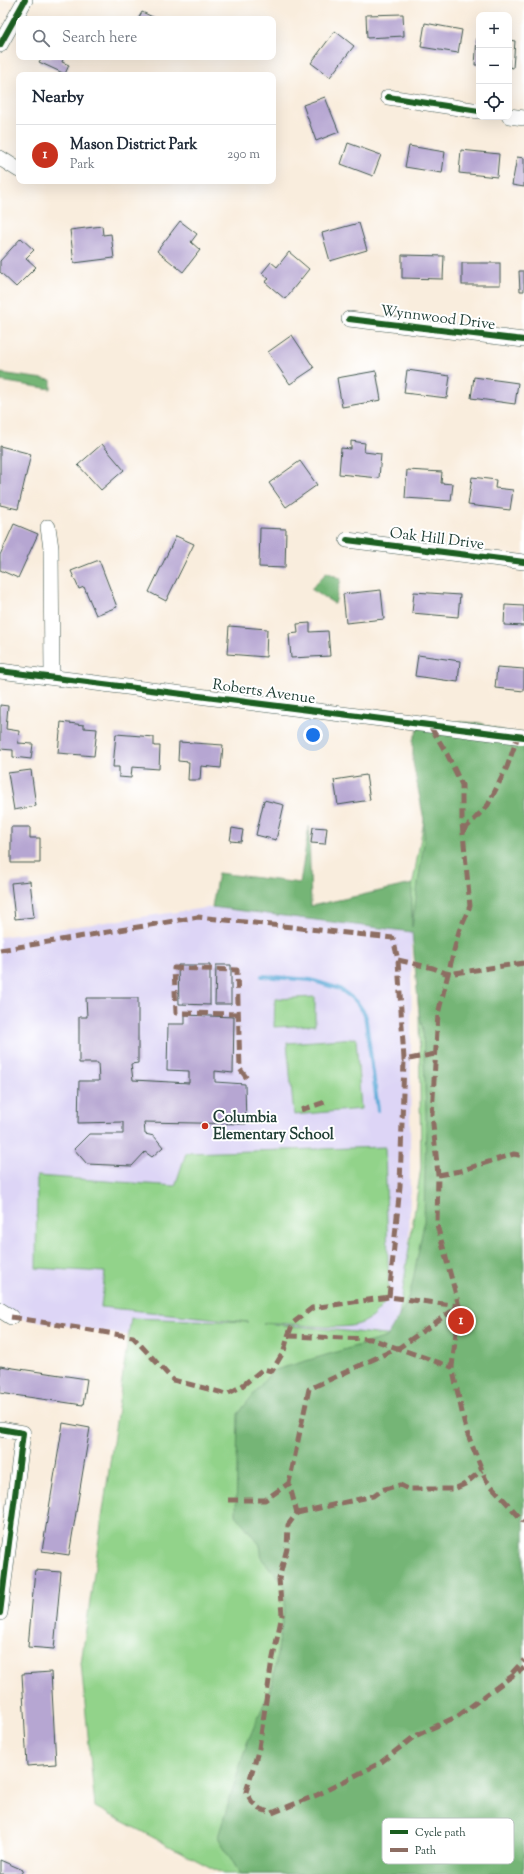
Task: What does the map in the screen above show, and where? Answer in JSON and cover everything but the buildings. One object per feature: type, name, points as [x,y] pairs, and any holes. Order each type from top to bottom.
[{"type":"street","points":[[16,16],[25,0]]},
{"type":"street","points":[[0,45],[16,16]]},
{"type":"street","points":[[388,97],[476,111]]},
{"type":"street","points":[[512,116],[524,118]]},
{"type":"street","points":[[0,158],[16,168]]},
{"type":"street","name":"Wynnwood Drive","points":[[349,319],[524,340]]},
{"type":"street","points":[[48,527],[51,548],[52,676]]},
{"type":"street","name":"Oak Hill Drive","points":[[347,540],[524,562]]},
{"type":"street","name":"Roberts Avenue","points":[[0,671],[52,676],[524,737]]},
{"type":"street","points":[[0,1310],[11,1317],[0,1320]]},
{"type":"street","points":[[0,1429],[23,1433],[0,1613]]},
{"type":"shaded area","name":"Columbia Elementary School","points":[[212,907],[412,931],[408,1381],[0,1315],[0,937]]},
{"type":"green space","points":[[0,373],[51,380],[51,389],[0,381]]},
{"type":"green space","points":[[327,572],[341,579],[335,604],[311,589]]},
{"type":"green space","points":[[461,722],[480,723],[524,738],[524,1874],[240,1874],[218,1837],[247,1743],[272,1685],[285,1605],[285,1586],[262,1559],[260,1545],[236,1515],[238,1414],[272,1371],[387,1337],[406,1304],[412,1285],[424,1223],[426,1115],[423,1031],[419,1012],[412,932],[212,907],[218,873],[300,883],[309,826],[311,906],[412,884],[412,927],[424,841],[424,820],[413,762],[413,740],[420,725]]},
{"type":"green space","points":[[434,764],[524,1874],[223,1874],[95,1807],[81,1663],[131,1318],[248,1322],[101,1307],[105,1272],[36,1268],[37,1176],[175,1186],[186,1153],[385,1147],[389,1297],[371,1318],[358,1324],[346,1327],[263,1323],[396,1336],[421,1168],[419,1012],[411,893]]},
{"type":"green space","points":[[315,997],[315,1025],[274,1027],[275,999]]},
{"type":"green space","points":[[356,1038],[361,1109],[294,1115],[287,1043]]},
{"type":"waterway","points":[[262,976],[311,980],[340,989],[356,1001],[365,1014],[378,1110]]},
{"type":"marked path","points":[[398,960],[433,968],[448,974],[459,931],[470,906],[462,823],[462,785],[447,754],[429,724]]},
{"type":"marked path","points":[[463,831],[488,805],[507,767],[518,736]]},
{"type":"marked path","points":[[0,950],[198,917],[393,938],[398,960],[404,1060],[435,1054]]},
{"type":"marked path","points":[[524,963],[448,974],[438,1014],[432,1114],[438,1175],[437,1225],[459,1306],[400,1347],[309,1389],[289,1483],[297,1513],[288,1525],[287,1548],[279,1579],[282,1615],[271,1667],[259,1748],[246,1792],[252,1802],[260,1809],[272,1813],[317,1795],[380,1763],[415,1736],[458,1716],[524,1668]]},
{"type":"marked path","points":[[238,1014],[176,1013],[174,968],[237,970],[240,1069],[249,1081]]},
{"type":"marked path","points":[[389,1297],[400,1186],[404,1060]]},
{"type":"marked path","points":[[301,1110],[328,1101]]},
{"type":"marked path","points":[[438,1175],[460,1171],[514,1154],[524,1156]]},
{"type":"marked path","points":[[288,1336],[293,1323],[312,1308],[389,1297],[459,1306],[452,1367],[466,1430],[486,1480],[524,1522]]},
{"type":"marked path","points":[[11,1317],[133,1337],[173,1380],[227,1394],[242,1386],[263,1369],[272,1371],[284,1351],[288,1336],[371,1339],[452,1367]]},
{"type":"marked path","points":[[297,1513],[373,1496],[381,1490],[400,1485],[408,1489],[454,1489],[465,1484],[482,1470]]},
{"type":"marked path","points":[[228,1500],[265,1500],[289,1483]]},
{"type":"marked path","points":[[512,1673],[524,1660]]},
{"type":"cycle path","points":[[16,16],[25,0]]},
{"type":"cycle path","points":[[0,45],[16,16]]},
{"type":"cycle path","points":[[388,97],[476,111]]},
{"type":"cycle path","points":[[349,319],[524,340]]},
{"type":"cycle path","points":[[347,540],[524,562]]},
{"type":"cycle path","points":[[0,671],[524,737]]},
{"type":"cycle path","points":[[0,1429],[23,1433],[0,1613]]},
{"type":"place","name":"Columbia Elementary School","points":[[205,1126]]},
{"type":"place","name":"Mason District Park","points":[[461,1321]]}]
